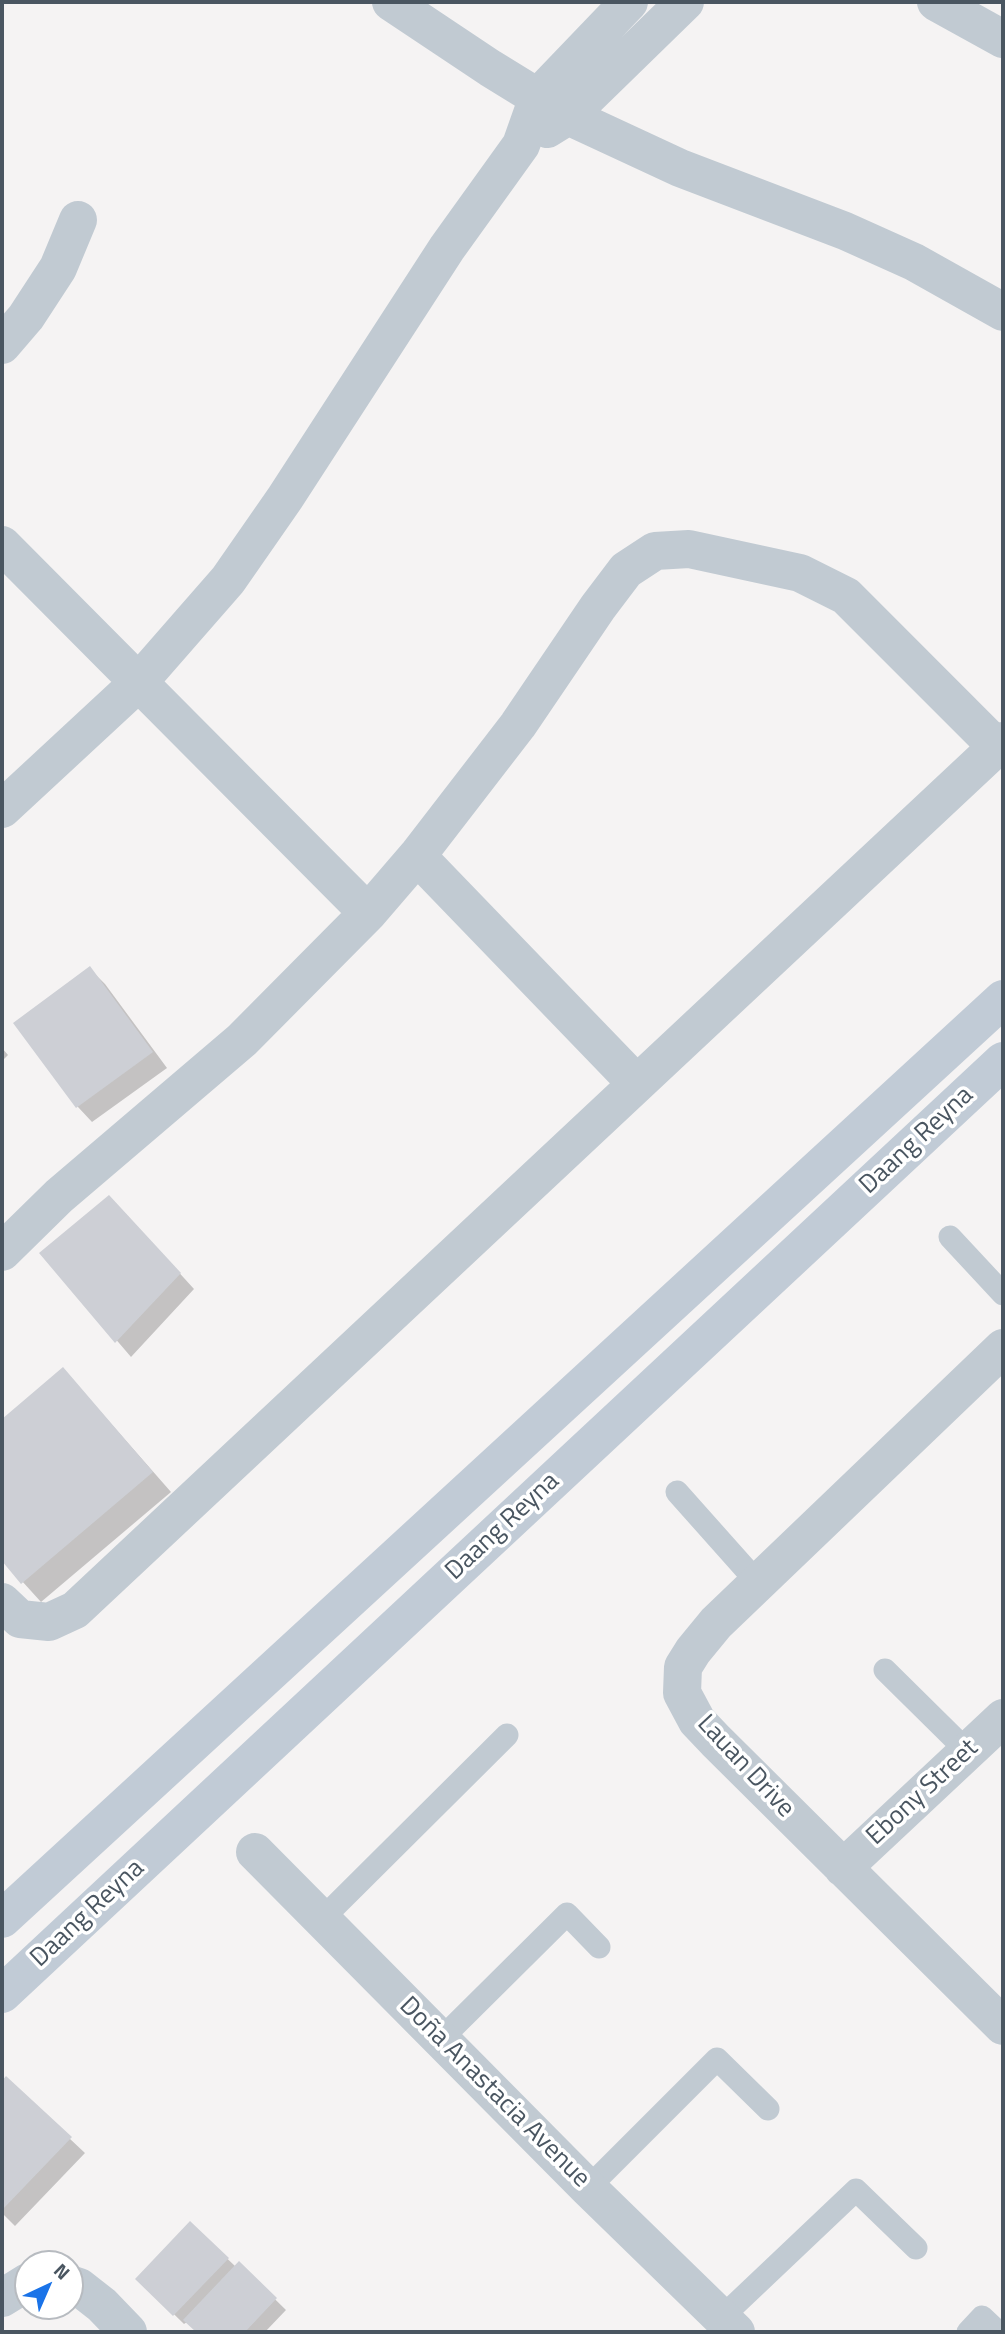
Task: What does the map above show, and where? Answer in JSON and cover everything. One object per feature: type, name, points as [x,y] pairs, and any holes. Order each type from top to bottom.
[{"type":"main road","name":"Daang Reyna","points":[[2,1919],[1003,999]]},
{"type":"main road","name":"Daang Reyna","points":[[2,1994],[1003,1061]]},
{"type":"main road","points":[[152,1779],[190,1818]]},
{"type":"street","points":[[391,2],[553,107],[680,168],[845,231],[915,262],[1003,312]]},
{"type":"street","points":[[2,808],[138,683],[228,580],[285,498],[447,248],[629,2]]},
{"type":"street","points":[[553,107],[685,2]]},
{"type":"street","points":[[936,2],[1003,39]]},
{"type":"street","points":[[2,345],[26,317],[58,268],[78,220]]},
{"type":"street","points":[[2,545],[368,913]]},
{"type":"street","points":[[2,1252],[59,1196],[242,1040],[368,913],[417,856],[519,725],[626,570],[655,551],[689,549],[800,573],[846,596],[1000,744],[75,1610],[49,1622],[20,1619],[2,1602]]},
{"type":"street","points":[[417,856],[636,1083]]},
{"type":"street","name":"Lauan Drive","points":[[1003,1348],[716,1623],[683,1667],[682,1693],[697,1721],[716,1741],[1003,2026]]},
{"type":"street","name":"Ebony Street","points":[[843,1868],[1003,1718]]},
{"type":"street","name":"Doña Anastacia Avenue","points":[[255,1852],[728,2325]]},
{"type":"street","points":[[84,2291],[128,2332]]},
{"type":"lane","points":[[950,1237],[1003,1294]]},
{"type":"lane","points":[[677,1492],[758,1583]]},
{"type":"lane","points":[[885,1670],[967,1751]]},
{"type":"lane","points":[[321,1920],[507,1735]]},
{"type":"lane","points":[[441,2039],[567,1914],[599,1947]]},
{"type":"lane","points":[[589,2188],[717,2059],[768,2109]]},
{"type":"lane","points":[[728,2325],[856,2190],[916,2248]]},
{"type":"lane","points":[[968,2332],[982,2317],[998,2332]]},
{"type":"building","points":[[90,966],[153,1052],[76,1108],[13,1023]]},
{"type":"building","points":[[109,1195],[181,1273],[115,1343],[39,1253]]},
{"type":"building","points":[[63,1367],[153,1472],[21,1584],[2,1561],[2,1419]]},
{"type":"building","points":[[6,2076],[72,2137],[2,2210],[2,2081]]},
{"type":"building","points":[[190,2221],[229,2258],[173,2316],[135,2279]]},
{"type":"building","points":[[239,2261],[277,2298],[245,2332],[196,2332],[183,2320]]}]
